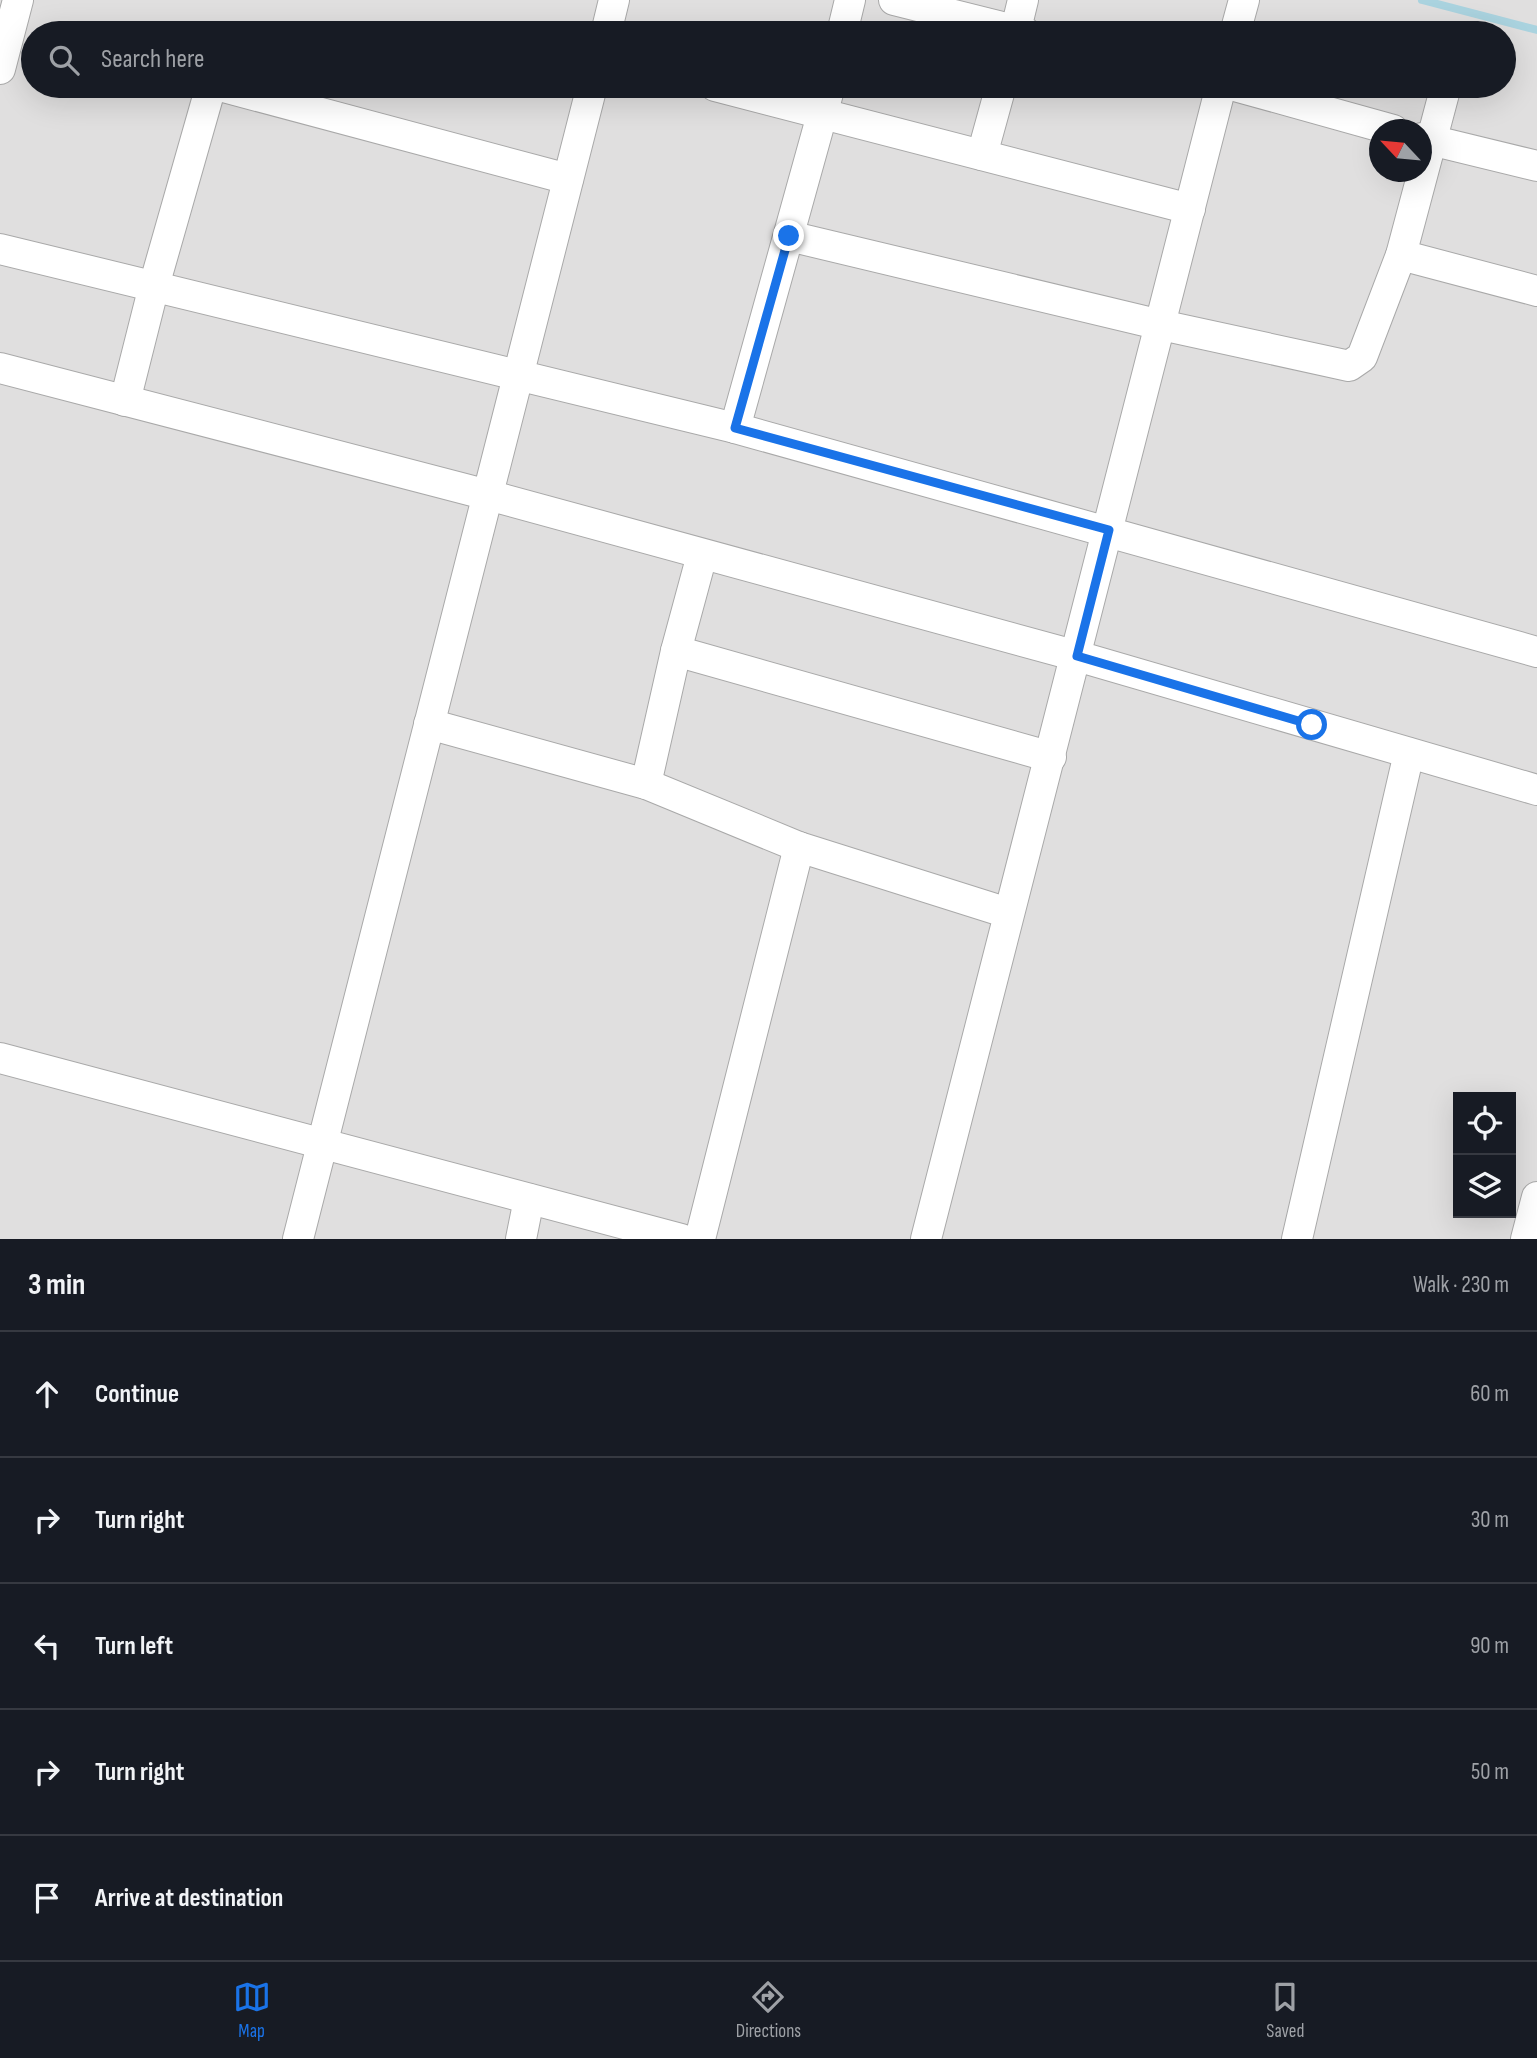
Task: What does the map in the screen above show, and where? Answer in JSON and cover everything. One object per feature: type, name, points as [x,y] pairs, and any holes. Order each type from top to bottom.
[{"type":"street","points":[[0,69],[14,30],[18,0]]},
{"type":"street","points":[[609,21],[614,0]]},
{"type":"street","points":[[845,21],[850,0]]},
{"type":"street","points":[[894,0],[976,21]]},
{"type":"street","points":[[1020,21],[1023,0]]},
{"type":"street","points":[[1238,21],[1244,0]]},
{"type":"street","points":[[125,401],[153,286],[208,98]]},
{"type":"street","points":[[265,98],[568,179]]},
{"type":"street","points":[[298,1239],[589,98]]},
{"type":"street","points":[[982,155],[998,98]]},
{"type":"street","points":[[926,1239],[1218,98]]},
{"type":"street","points":[[1278,98],[1369,124]]},
{"type":"street","points":[[1432,125],[1442,98]]},
{"type":"street","points":[[735,428],[827,99],[982,155],[1190,209]]},
{"type":"street","points":[[1432,140],[1537,166]]},
{"type":"street","points":[[789,236],[1161,325],[1349,366],[1362,357],[1401,256],[1417,182]]},
{"type":"street","points":[[0,249],[735,428],[1109,530],[1537,652]]},
{"type":"street","points":[[1401,256],[1537,291]]},
{"type":"street","points":[[0,368],[488,495],[1077,656],[1537,790]]},
{"type":"street","points":[[646,784],[676,651],[702,555]]},
{"type":"street","points":[[676,651],[1051,757]]},
{"type":"street","points":[[429,724],[646,784],[799,847],[1008,913]]},
{"type":"street","points":[[1297,1239],[1409,753]]},
{"type":"street","points":[[700,1239],[799,847]]},
{"type":"street","points":[[0,1058],[681,1239]]},
{"type":"street","points":[[1526,1239],[1537,1197]]},
{"type":"street","points":[[521,1239],[529,1199]]},
{"type":"shaded area","points":[[0,0],[1537,0],[1537,1239],[0,1239]]},
{"type":"waterway","points":[[1422,0],[1502,21]]},
{"type":"waterway","points":[[1516,25],[1537,30]]},
{"type":"route","points":[[789,236],[735,428],[1109,530],[1077,656],[1312,725]]}]
